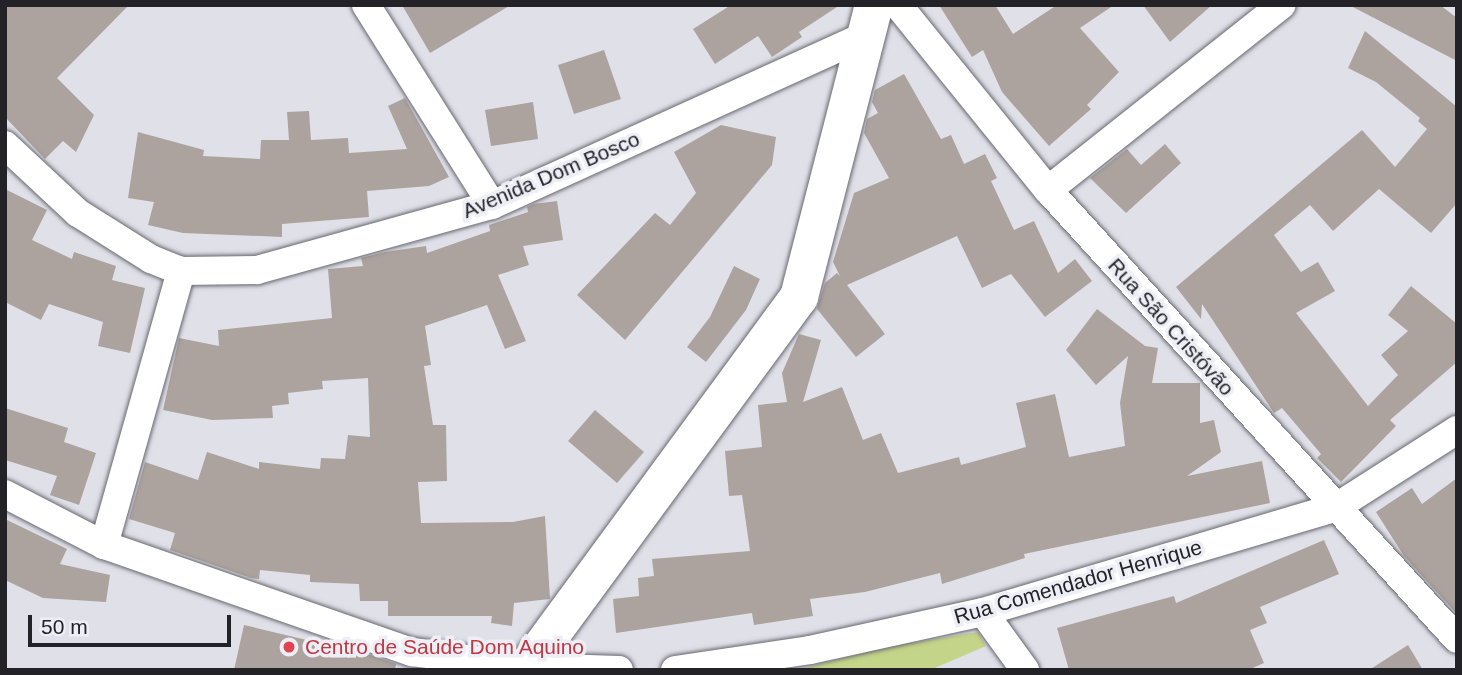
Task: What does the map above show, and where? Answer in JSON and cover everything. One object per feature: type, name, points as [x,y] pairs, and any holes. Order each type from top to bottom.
[{"type":"street","points":[[366,5],[492,205]]},
{"type":"street","name":"Rua São Cristóvão","points":[[898,5],[1048,190],[1457,639]]},
{"type":"street","points":[[1048,190],[1281,5]]},
{"type":"street","name":"Avenida Dom Bosco","points":[[181,271],[257,270],[492,205],[869,20]]},
{"type":"street","name":"Avenida Dom Bosco","points":[[526,669],[799,297],[869,20]]},
{"type":"street","points":[[5,145],[78,213],[151,259],[181,271],[104,545]]},
{"type":"street","name":"Rua Comendador Henrique","points":[[676,670],[810,650],[982,612],[1335,508],[1457,430]]},
{"type":"street","points":[[5,494],[104,545],[412,653],[526,669],[620,670]]},
{"type":"street","points":[[982,612],[1025,670]]},
{"type":"green space","points":[[978,632],[986,646],[930,670],[796,670],[887,647]]},
{"type":"building","points":[[5,5],[129,5],[57,78],[94,115],[76,152],[63,141],[45,159],[5,117]]},
{"type":"building","points":[[402,5],[511,5],[430,53]]},
{"type":"building","points":[[731,5],[840,5],[799,32],[802,37],[772,57],[758,36],[715,64],[693,29]]},
{"type":"building","points":[[939,5],[995,5],[1013,34],[1057,5],[1114,5],[1080,28],[1119,72],[1087,105],[1091,109],[1049,146],[1002,92],[983,50],[972,57]]},
{"type":"building","points":[[1143,5],[1212,5],[1170,42]]},
{"type":"building","points":[[1349,5],[1440,5],[1457,18],[1457,61]]},
{"type":"building","points":[[1365,31],[1457,107],[1457,203],[1431,233],[1379,189],[1333,231],[1310,205],[1274,235],[1301,272],[1318,262],[1335,291],[1296,313],[1368,406],[1398,375],[1381,355],[1408,331],[1388,315],[1411,286],[1457,324],[1457,362],[1390,420],[1396,426],[1341,482],[1317,458],[1321,454],[1282,408],[1274,413],[1202,304],[1201,319],[1176,287],[1362,130],[1395,167],[1427,129],[1418,121],[1420,118],[1376,82],[1348,68]]},
{"type":"building","points":[[604,50],[621,99],[574,114],[558,65]]},
{"type":"building","points":[[904,74],[941,139],[951,135],[964,164],[985,154],[997,178],[991,181],[1014,230],[1034,221],[1058,273],[1075,259],[1092,281],[1045,317],[1011,274],[982,288],[957,236],[847,285],[885,334],[856,357],[817,309],[825,283],[837,273],[840,276],[833,262],[854,193],[889,178],[864,133],[867,119],[878,113],[872,102],[875,90]]},
{"type":"building","points":[[405,98],[449,177],[429,186],[367,191],[369,217],[282,224],[282,237],[183,233],[148,225],[154,202],[128,198],[138,132],[204,150],[203,156],[260,159],[261,140],[289,140],[287,112],[309,111],[311,140],[348,138],[349,153],[407,149],[388,106]]},
{"type":"building","points":[[533,102],[538,139],[491,146],[485,110]]},
{"type":"building","points":[[721,125],[776,137],[772,165],[625,340],[577,295],[655,213],[670,225],[696,193],[674,152]]},
{"type":"building","points":[[1165,144],[1181,163],[1126,213],[1090,178],[1127,149],[1141,165]]},
{"type":"building","points":[[5,189],[47,210],[32,240],[72,259],[74,252],[116,266],[112,280],[145,288],[130,353],[98,346],[103,322],[49,304],[41,320],[5,302]]},
{"type":"building","points":[[557,201],[563,240],[523,246],[529,265],[498,275],[526,341],[505,349],[487,305],[425,326],[431,365],[424,366],[433,425],[446,425],[447,481],[418,482],[421,523],[513,522],[545,516],[550,599],[514,603],[512,626],[491,623],[492,616],[388,616],[388,601],[360,601],[359,584],[310,582],[310,575],[260,570],[259,579],[251,578],[170,550],[175,533],[129,519],[145,462],[198,480],[207,452],[259,469],[259,462],[320,469],[321,458],[345,459],[348,435],[370,437],[368,378],[322,381],[323,389],[288,393],[289,404],[272,406],[273,418],[212,420],[163,410],[179,338],[219,346],[218,330],[332,318],[328,269],[363,266],[361,258],[385,252],[426,246],[427,253],[490,231],[489,225],[528,212],[527,207],[534,204]]},
{"type":"building","points":[[734,266],[760,279],[746,310],[706,362],[687,347],[710,317]]},
{"type":"building","points":[[1097,309],[1145,346],[1158,348],[1152,383],[1200,383],[1200,423],[1214,420],[1221,452],[1187,476],[1262,461],[1270,503],[1024,554],[1025,558],[942,584],[940,573],[865,592],[810,599],[813,616],[754,625],[752,613],[616,633],[613,599],[639,596],[638,578],[654,576],[652,559],[750,551],[742,495],[729,496],[725,451],[762,447],[758,405],[787,402],[782,373],[799,334],[821,340],[803,402],[842,387],[863,440],[881,433],[898,473],[959,457],[961,465],[1026,447],[1016,403],[1055,394],[1069,457],[1125,446],[1120,403],[1128,356],[1096,385],[1066,350]]},
{"type":"building","points":[[5,408],[68,428],[64,442],[96,453],[79,505],[50,495],[57,476],[5,460]]},
{"type":"building","points":[[595,410],[644,452],[617,483],[568,441]]},
{"type":"building","points":[[1457,478],[1457,614],[1404,556],[1376,512],[1412,488],[1422,504]]},
{"type":"building","points":[[5,519],[67,549],[60,564],[110,575],[106,602],[43,598],[5,580]]},
{"type":"building","points":[[1324,540],[1339,574],[1260,607],[1267,623],[1250,630],[1264,663],[1248,670],[1069,670],[1057,628],[1174,596],[1176,603]]},
{"type":"building","name":"Centro de Saúde Dom Aquino","points":[[244,625],[370,655],[396,664],[395,670],[234,670]]},
{"type":"building","points":[[1408,645],[1423,670],[1369,670]]},
{"type":"place","name":"Centro de Saúde Dom Aquino","points":[[289,647]]}]
